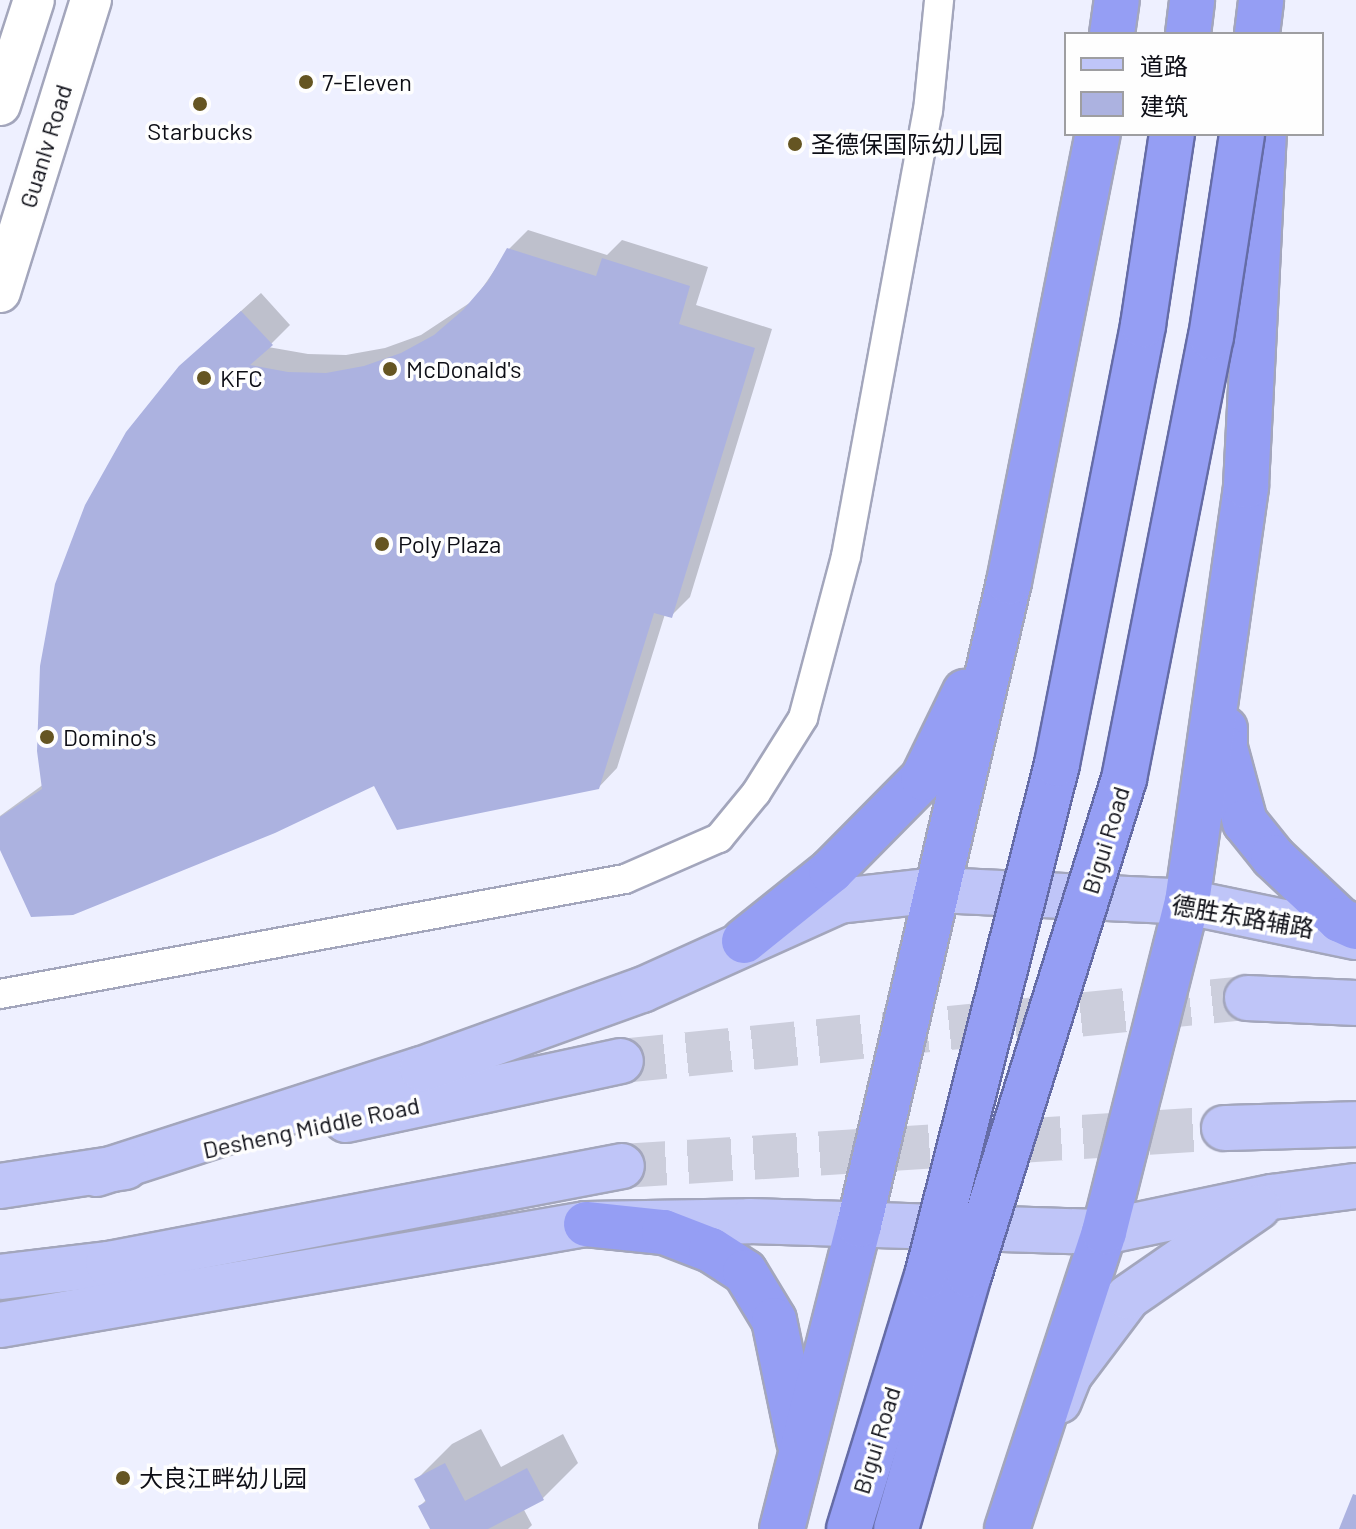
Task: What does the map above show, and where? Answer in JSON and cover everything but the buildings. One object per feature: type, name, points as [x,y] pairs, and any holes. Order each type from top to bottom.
[{"type":"highway","points":[[1112,32],[1117,0]]},
{"type":"highway","points":[[1188,32],[1192,0]]},
{"type":"highway","points":[[1257,32],[1261,0]]},
{"type":"highway","points":[[1269,32],[1271,0]]},
{"type":"highway","points":[[782,1529],[859,1225],[1009,582],[1098,136]]},
{"type":"highway","name":"Bigui Road","points":[[849,1529],[927,1276],[1057,764],[1143,325],[1172,136]]},
{"type":"highway","name":"Bigui Road","points":[[896,1529],[969,1275],[1124,779],[1211,337],[1242,136]]},
{"type":"highway","points":[[1013,1510],[1104,1232],[1187,902],[1246,486],[1264,136]]},
{"type":"highway","points":[[744,941],[831,871],[923,778],[976,669],[1009,582]]},
{"type":"highway","points":[[1223,660],[1225,748],[1245,822],[1273,857],[1340,920],[1356,927]]},
{"type":"highway","points":[[586,1224],[664,1232],[711,1250],[745,1272],[774,1320],[801,1449]]},
{"type":"main road","points":[[0,105],[34,0]]},
{"type":"main road","name":"Guanlv Road","points":[[0,292],[91,0]]},
{"type":"main road","name":"德胜东路辅路","points":[[96,1174],[422,1069],[642,990],[744,941],[839,901],[937,890],[1187,902],[1356,937]]},
{"type":"main road","points":[[1247,998],[1356,1003]]},
{"type":"main road","name":"Desheng Middle Road","points":[[0,1186],[96,1174],[621,1061]]},
{"type":"main road","points":[[1224,1128],[1356,1124]]},
{"type":"main road","points":[[0,1277],[108,1264],[622,1166]]},
{"type":"main road","points":[[0,1325],[586,1224],[750,1221],[1104,1232],[1272,1197],[1356,1186]]},
{"type":"main road","points":[[1013,1510],[1070,1374],[1128,1297],[1272,1197]]},
{"type":"street","points":[[0,994],[625,879],[719,838],[756,793],[803,718],[846,556],[928,111],[939,0]]},
{"type":"tunnel","points":[[621,1061],[1247,998]]},
{"type":"tunnel","points":[[622,1166],[1224,1128]]},
{"type":"place","name":"7-Eleven","points":[[306,82]]},
{"type":"place","name":"Starbucks","points":[[200,104]]},
{"type":"place","name":"圣德保国际幼儿园","points":[[795,144]]},
{"type":"place","name":"McDonald's","points":[[390,369]]},
{"type":"place","name":"KFC","points":[[204,378]]},
{"type":"place","name":"Poly Plaza","points":[[382,544]]},
{"type":"place","name":"Domino's","points":[[47,737]]},
{"type":"place","name":"大良江畔幼儿园","points":[[123,1478]]}]
